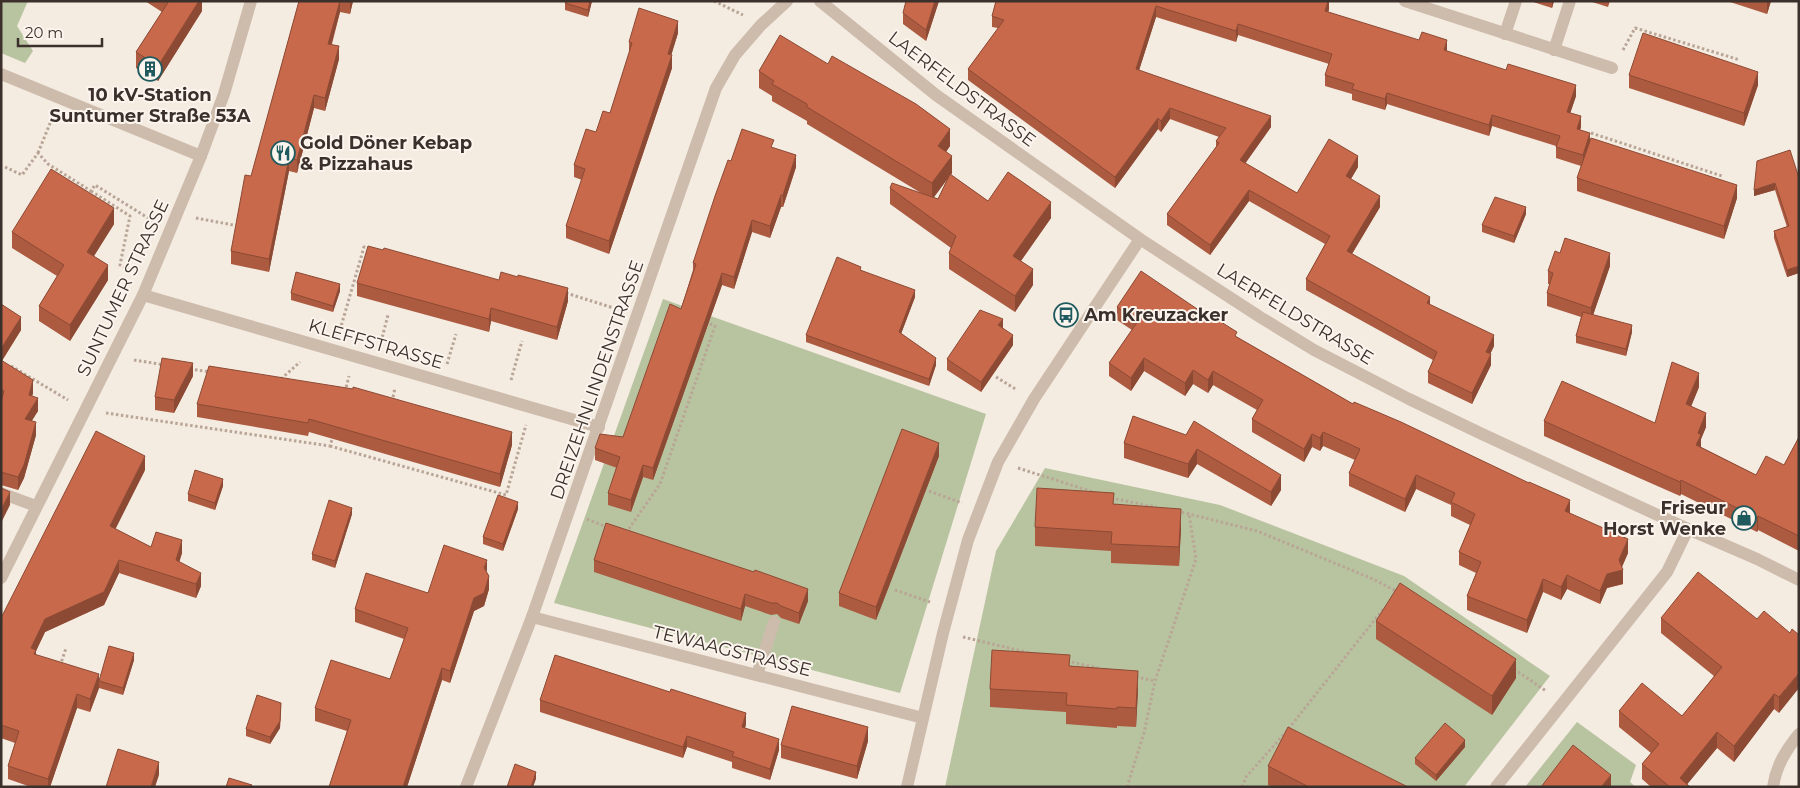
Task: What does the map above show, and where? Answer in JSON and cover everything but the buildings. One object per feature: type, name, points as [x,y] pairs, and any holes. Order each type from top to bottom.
[{"type":"street","name":"SUNTUMER STRASSE","points":[[1,578],[142,295],[224,94],[251,1]]},
{"type":"street","name":"DREIZEHNLINDENSTRASSE","points":[[466,787],[532,617],[716,88],[735,55],[761,25],[787,1]]},
{"type":"street","points":[[1405,1],[1612,68]]},
{"type":"street","points":[[1506,34],[1516,1]]},
{"type":"street","points":[[1554,50],[1570,1]]},
{"type":"street","name":"LAERFELDSTRASSE","points":[[822,2],[936,95],[1140,239],[1314,350],[1450,419],[1799,580]]},
{"type":"street","points":[[1,74],[200,156]]},
{"type":"street","points":[[907,787],[968,540],[998,462],[1034,399],[1140,239]]},
{"type":"street","name":"KLEFFSTRASSE","points":[[142,295],[599,427]]},
{"type":"street","points":[[1,493],[36,506]]},
{"type":"street","points":[[1496,787],[1667,572],[1688,529]]},
{"type":"street","name":"TEWAAGSTRASSE","points":[[532,617],[924,718]]},
{"type":"street","points":[[757,675],[774,622]]},
{"type":"street","points":[[1773,787],[1782,758],[1799,734]]},
{"type":"path","points":[[714,1],[761,25]]},
{"type":"path","points":[[1612,68],[1635,28],[1740,60]]},
{"type":"path","points":[[4,167],[22,176],[38,153],[60,98]]},
{"type":"path","points":[[1591,133],[1722,176]]},
{"type":"path","points":[[38,153],[48,164],[130,216],[120,265],[148,280]]},
{"type":"path","points":[[91,191],[95,185],[169,231]]},
{"type":"path","points":[[176,215],[234,225]]},
{"type":"path","points":[[335,350],[364,247],[373,250]]},
{"type":"path","points":[[565,292],[638,316]]},
{"type":"path","points":[[375,362],[388,314]]},
{"type":"path","points":[[625,534],[660,484],[716,326],[697,320]]},
{"type":"path","points":[[442,381],[456,334]]},
{"type":"path","points":[[506,400],[522,341]]},
{"type":"path","points":[[112,356],[170,366]]},
{"type":"path","points":[[342,401],[355,356]]},
{"type":"path","points":[[278,382],[300,362]]},
{"type":"path","points":[[6,364],[85,410],[330,446],[506,494],[531,407]]},
{"type":"path","points":[[190,368],[219,373]]},
{"type":"path","points":[[330,446],[335,428]]},
{"type":"path","points":[[998,462],[1101,495]]},
{"type":"path","points":[[1076,487],[1076,494]]},
{"type":"path","points":[[929,491],[980,509]]},
{"type":"path","points":[[1109,497],[1165,509]]},
{"type":"path","points":[[1149,506],[1149,511]]},
{"type":"path","points":[[1173,511],[1258,531],[1373,579],[1405,597]]},
{"type":"path","points":[[569,512],[634,537]]},
{"type":"path","points":[[1127,787],[1144,733],[1154,681],[1196,559],[1189,514]]},
{"type":"path","points":[[895,590],[950,608]]},
{"type":"path","points":[[1391,599],[1397,592]]},
{"type":"path","points":[[1242,787],[1246,777],[1286,732],[1386,606]]},
{"type":"path","points":[[981,641],[1031,653]]},
{"type":"path","points":[[56,674],[66,648]]},
{"type":"path","points":[[1060,660],[1107,670]]},
{"type":"path","points":[[1513,669],[1563,702]]},
{"type":"path","points":[[1136,677],[1154,681]]},
{"type":"path","points":[[1286,732],[1294,736]]},
{"type":"green space","points":[[1,1],[28,1],[17,26],[33,51],[25,63],[1,53]]},
{"type":"green space","points":[[663,299],[986,414],[900,693],[554,603]]},
{"type":"green space","points":[[1045,468],[1220,505],[1404,576],[1550,676],[1464,787],[945,787],[996,551]]},
{"type":"green space","points":[[1577,722],[1636,765],[1630,782],[1636,787],[1525,787]]},
{"type":"place","name":"10 kV-Station Suntumer Straße 53A","points":[[150,69]]},
{"type":"place","name":"Gold Döner Kebap & Pizzahaus","points":[[283,153]]},
{"type":"place","name":"Am Kreuzacker","points":[[1066,315]]},
{"type":"place","name":"Friseur Horst Wenke","points":[[1744,518]]}]
